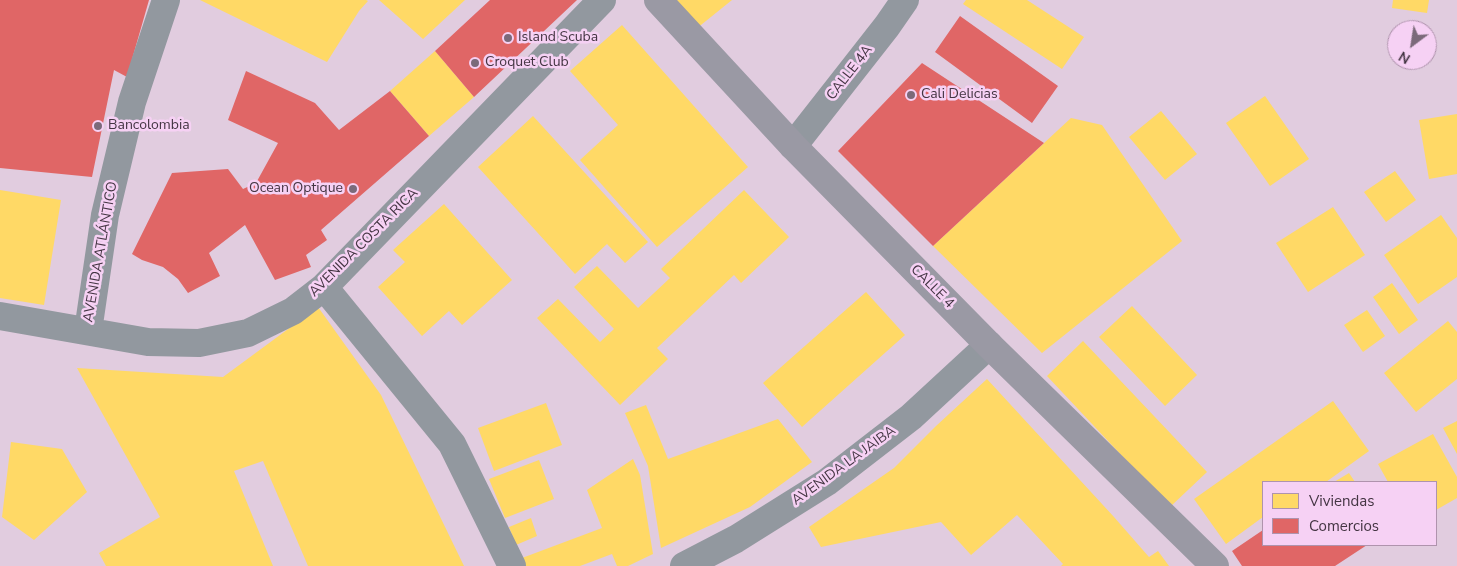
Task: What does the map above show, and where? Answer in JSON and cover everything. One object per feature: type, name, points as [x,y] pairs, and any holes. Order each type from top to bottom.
[{"type":"main road","name":"CALLE 4","points":[[658,0],[793,146],[989,345],[1215,566]]},
{"type":"street","name":"AVENIDA ATLÁNTICO","points":[[88,331],[105,215],[132,102],[166,0]]},
{"type":"street","name":"AVENIDA COSTA RICA","points":[[0,316],[148,342],[199,343],[248,333],[294,310],[324,287],[602,0]]},
{"type":"street","name":"CALLE 4A","points":[[793,146],[887,26],[905,0]]},
{"type":"street","points":[[324,287],[452,444],[512,566]]},
{"type":"street","name":"AVENIDA LA JAIBA","points":[[684,566],[736,539],[827,482],[911,418],[989,345]]},
{"type":"building: Viviendas","points":[[200,0],[368,1],[359,11],[327,62]]},
{"type":"building: Viviendas","points":[[379,0],[465,0],[423,39]]},
{"type":"building: Viviendas","points":[[673,0],[732,0],[696,29]]},
{"type":"building: Viviendas","points":[[966,0],[1027,0],[1084,37],[1062,69],[963,4]]},
{"type":"building: Viviendas","points":[[1393,0],[1429,0],[1427,13],[1392,8]]},
{"type":"building: Viviendas","points":[[622,25],[748,167],[657,247],[580,160],[618,125],[570,71]]},
{"type":"building: Viviendas","points":[[435,51],[474,97],[429,136],[390,91]]},
{"type":"building: Viviendas","points":[[1265,96],[1309,159],[1270,186],[1226,123]]},
{"type":"building: Viviendas","points":[[1161,111],[1197,154],[1165,180],[1129,137]]},
{"type":"building: Viviendas","points":[[1457,114],[1457,174],[1429,179],[1419,120]]},
{"type":"building: Viviendas","points":[[533,116],[648,242],[625,263],[607,244],[575,274],[478,167]]},
{"type":"building: Viviendas","points":[[1071,118],[1102,125],[1182,241],[1042,353],[933,246]]},
{"type":"building: Viviendas","points":[[1395,171],[1416,200],[1386,222],[1364,192]]},
{"type":"building: Viviendas","points":[[0,190],[61,200],[44,305],[0,298]]},
{"type":"building: Viviendas","points":[[744,190],[789,237],[741,283],[734,275],[657,348],[668,359],[620,405],[537,318],[558,299],[600,342],[614,329],[574,287],[597,266],[638,308],[670,278],[661,269]]},
{"type":"building: Viviendas","points":[[444,204],[512,280],[462,325],[449,311],[422,336],[378,287],[405,262],[393,250]]},
{"type":"building: Viviendas","points":[[1333,207],[1365,255],[1308,292],[1276,243]]},
{"type":"building: Viviendas","points":[[1441,215],[1457,238],[1457,277],[1418,304],[1384,255]]},
{"type":"building: Viviendas","points":[[1392,283],[1418,320],[1399,334],[1373,297]]},
{"type":"building: Viviendas","points":[[866,292],[905,335],[802,427],[763,383]]},
{"type":"building: Viviendas","points":[[1132,306],[1197,375],[1165,406],[1099,337]]},
{"type":"building: Viviendas","points":[[318,307],[381,395],[464,566],[308,566],[263,461],[234,471],[273,566],[106,566],[99,553],[160,517],[77,368],[223,377]]},
{"type":"building: Viviendas","points":[[1367,310],[1385,336],[1363,352],[1344,325]]},
{"type":"building: Viviendas","points":[[1448,321],[1457,332],[1457,379],[1416,412],[1384,373]]},
{"type":"building: Viviendas","points":[[1083,341],[1207,472],[1170,507],[1047,376]]},
{"type":"building: Viviendas","points":[[987,379],[1149,557],[1158,551],[1169,566],[1061,566],[1063,564],[1017,515],[971,555],[941,522],[821,547],[809,527],[894,468]]},
{"type":"building: Viviendas","points":[[1333,401],[1369,451],[1327,481],[1262,481],[1262,518],[1226,544],[1194,499]]},
{"type":"building: Viviendas","points":[[546,403],[562,445],[494,471],[478,428]]},
{"type":"building: Viviendas","points":[[646,405],[668,459],[778,419],[812,462],[750,507],[661,548],[648,466],[625,413]]},
{"type":"building: Viviendas","points":[[1457,421],[1457,454],[1443,428]]},
{"type":"building: Viviendas","points":[[1433,434],[1457,477],[1457,498],[1437,509],[1437,481],[1387,481],[1378,464]]},
{"type":"building: Viviendas","points":[[11,442],[62,449],[87,492],[34,540],[2,517]]},
{"type":"building: Viviendas","points":[[633,459],[640,475],[653,554],[628,566],[617,566],[612,554],[580,566],[525,566],[522,558],[602,528],[587,490]]},
{"type":"building: Viviendas","points":[[539,460],[554,499],[505,518],[489,479]]},
{"type":"building: Viviendas","points":[[1349,473],[1354,481],[1336,481]]},
{"type":"building: Viviendas","points":[[531,518],[537,536],[516,545],[509,527]]},
{"type":"building: Comercios","points":[[0,0],[149,0],[127,77],[114,70],[92,177],[0,168]]},
{"type":"building: Comercios","points":[[490,0],[577,0],[474,97],[435,51]]},
{"type":"building: Comercios","points":[[960,16],[1058,86],[1032,123],[935,52]]},
{"type":"building: Comercios","points":[[922,63],[1044,143],[933,246],[838,151]]},
{"type":"building: Comercios","points":[[246,71],[315,103],[339,130],[390,91],[429,136],[321,230],[327,240],[306,255],[311,267],[275,280],[245,225],[209,253],[220,276],[188,293],[178,279],[163,267],[142,260],[132,254],[172,173],[228,169],[243,189],[256,183],[278,143],[228,120]]},
{"type":"building: Comercios","points":[[1262,531],[1262,546],[1365,546],[1335,566],[1242,566],[1232,551]]},
{"type":"place","name":"Island Scuba","points":[[508,38]]},
{"type":"place","name":"Croquet Club","points":[[475,63]]},
{"type":"place","name":"Cali Delicias","points":[[911,95]]},
{"type":"place","name":"Bancolombia","points":[[98,126]]},
{"type":"place","name":"Ocean Optique","points":[[353,189]]}]
